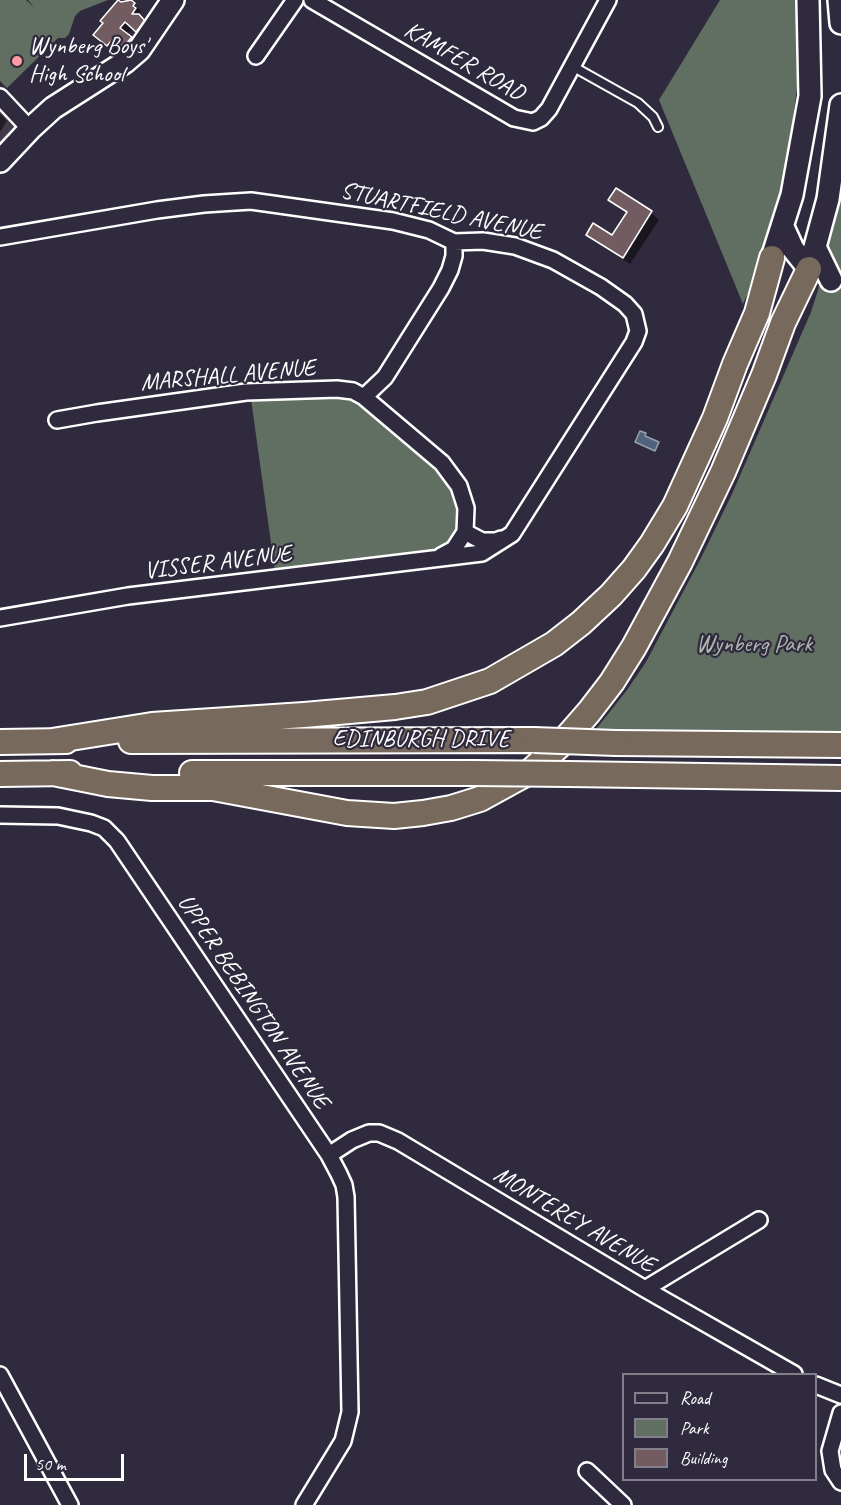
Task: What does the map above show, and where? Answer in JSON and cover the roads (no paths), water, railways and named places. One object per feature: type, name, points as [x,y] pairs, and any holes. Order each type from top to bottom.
[{"type":"highway","points":[[52,741],[152,724],[304,715],[416,704],[459,693],[490,681],[554,644],[611,595],[652,544],[675,506],[715,418],[757,314],[772,258]]},
{"type":"highway","points":[[757,314],[779,280],[812,258]]},
{"type":"highway","points":[[53,773],[108,784],[152,788],[213,788],[347,813],[394,816],[451,808],[480,799],[531,771],[561,744],[589,712],[612,682],[634,647],[680,562],[723,472],[783,323],[812,258]]},
{"type":"highway","name":"EDINBURGH DRIVE","points":[[0,742],[534,740],[841,745]]},
{"type":"highway","name":"EDINBURGH DRIVE","points":[[0,774],[474,773],[841,778]]},
{"type":"main road","points":[[0,161],[53,108],[132,57],[146,43],[173,0]]},
{"type":"main road","points":[[772,258],[792,195],[810,96],[808,0]]},
{"type":"main road","points":[[839,0],[841,23]]},
{"type":"main road","points":[[812,258],[828,198],[841,105]]},
{"type":"main road","points":[[783,227],[793,249],[812,258],[831,280]]},
{"type":"street","points":[[256,56],[295,0]]},
{"type":"street","name":"KAMFER ROAD","points":[[312,0],[514,118],[525,122],[533,122],[541,118],[549,109],[608,0]]},
{"type":"street","points":[[0,97],[30,129]]},
{"type":"street","name":"STUARTFIELD AVENUE","points":[[0,237],[157,210],[251,201],[393,220],[429,230],[454,242],[483,242],[515,246],[553,260],[601,287],[625,304],[634,314],[637,323],[638,331],[634,342],[512,534],[482,553],[441,556]]},
{"type":"street","points":[[441,556],[454,549],[465,532],[466,504],[453,476],[442,463],[364,397],[385,377],[441,288],[454,256],[454,242]]},
{"type":"street","name":"MARSHALL AVENUE","points":[[57,420],[246,392],[338,389],[364,397]]},
{"type":"street","points":[[465,532],[483,541],[496,541],[512,534]]},
{"type":"street","name":"VISSER AVENUE","points":[[0,618],[128,596],[441,556]]},
{"type":"street","name":"UPPER BEBINGTON AVENUE","points":[[0,815],[58,816],[91,823],[104,828],[117,841],[329,1155],[344,1185],[351,1398],[348,1426],[340,1446],[303,1505]]},
{"type":"street","name":"MONTEREY AVENUE","points":[[329,1155],[352,1140],[369,1133],[379,1133],[398,1141],[645,1289],[792,1373]]},
{"type":"street","points":[[645,1289],[759,1220]]},
{"type":"street","points":[[0,1376],[70,1505]]},
{"type":"street","points":[[817,1384],[841,1395]]},
{"type":"street","points":[[841,1413],[830,1451],[833,1470],[841,1482]]},
{"type":"street","points":[[587,1471],[623,1505]]},
{"type":"lane","points":[[572,66],[638,103],[653,117],[658,127]]},
{"type":"water","points":[[640,431],[646,433],[645,436],[659,442],[655,451],[635,442]]},
{"type":"place","name":"Wynberg Boys' High School","points":[[17,61]]},
{"type":"park label","name":"Wynberg Park","points":[[754,645]]}]
